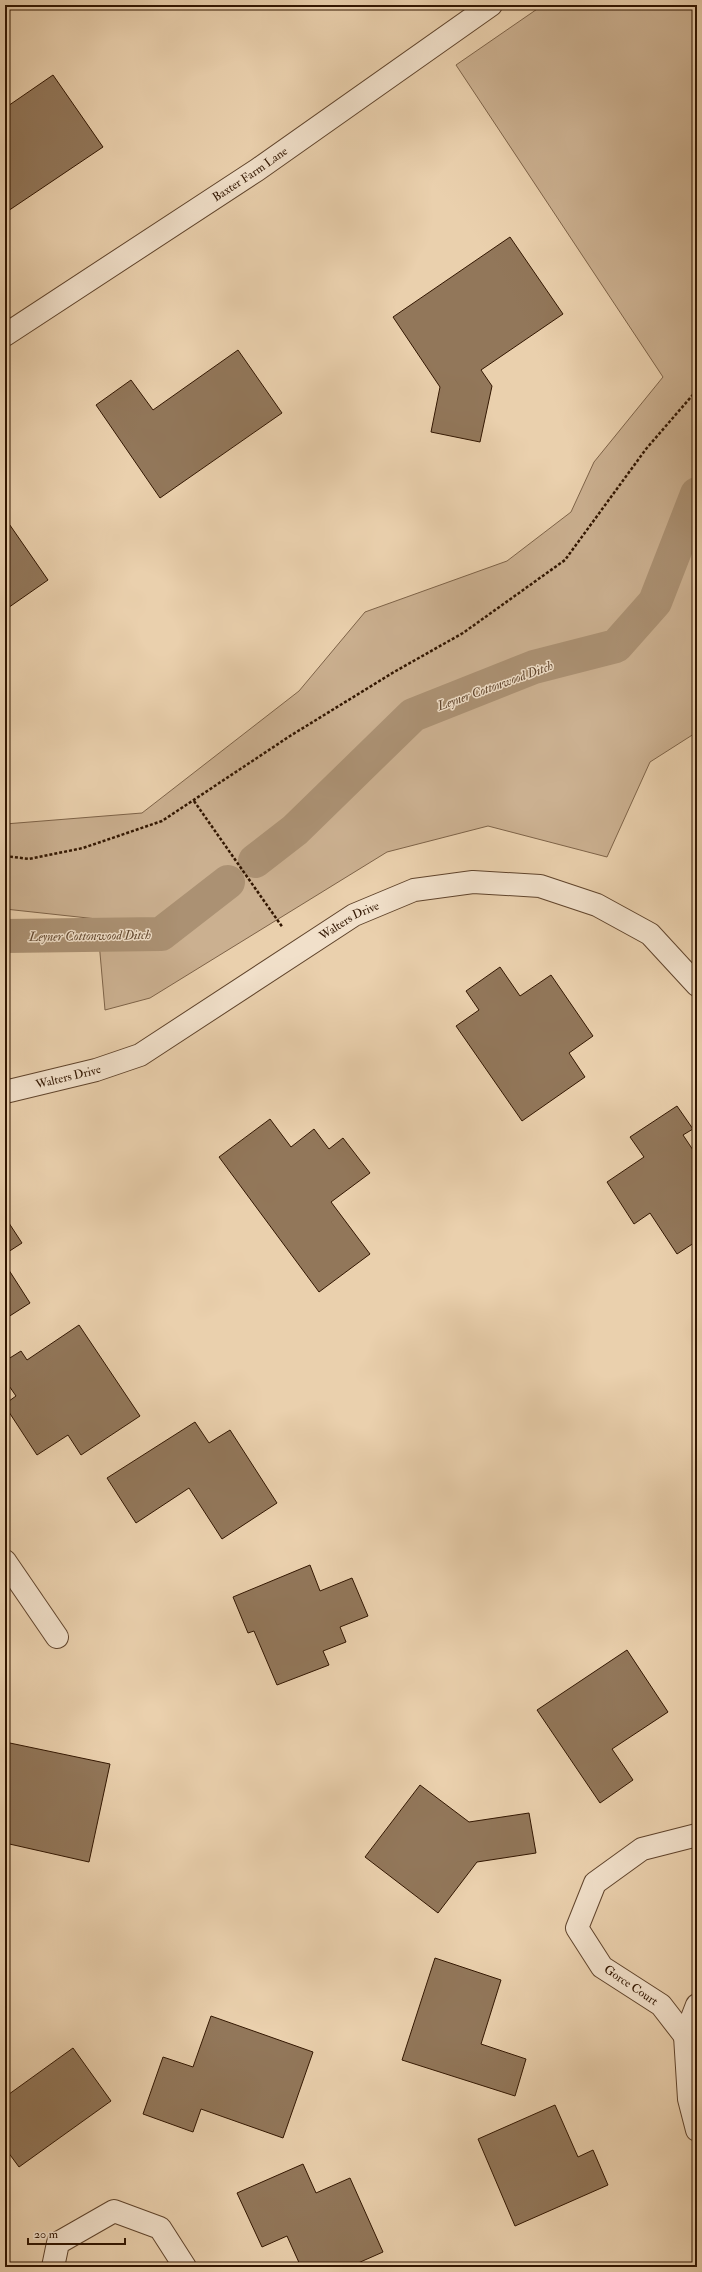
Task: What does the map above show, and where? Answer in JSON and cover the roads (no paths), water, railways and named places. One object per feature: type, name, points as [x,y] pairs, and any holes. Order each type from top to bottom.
[{"type":"street","name":"Baxter Farm Lane","points":[[5,336],[256,170],[490,5]]},
{"type":"street","name":"Walters Drive","points":[[5,1092],[96,1070],[140,1055],[354,915],[414,890],[473,882],[540,886],[590,903],[650,934],[697,985]]},
{"type":"street","points":[[5,1561],[57,1637]]},
{"type":"street","name":"Gorce Court","points":[[684,2036],[661,2005],[602,1967],[577,1928],[595,1883],[642,1849],[697,1834]]},
{"type":"street","points":[[697,2005],[684,2036],[689,2099],[697,2130]]},
{"type":"street","points":[[54,2267],[58,2243],[114,2210],[160,2228],[185,2267]]},
{"type":"waterway","name":"Leyner Cottonwood Ditch","points":[[255,861],[295,830],[413,715],[534,667],[616,646],[655,602],[697,494]]},
{"type":"waterway","name":"Leyner Cottonwood Ditch","points":[[5,936],[161,934],[228,882]]}]
